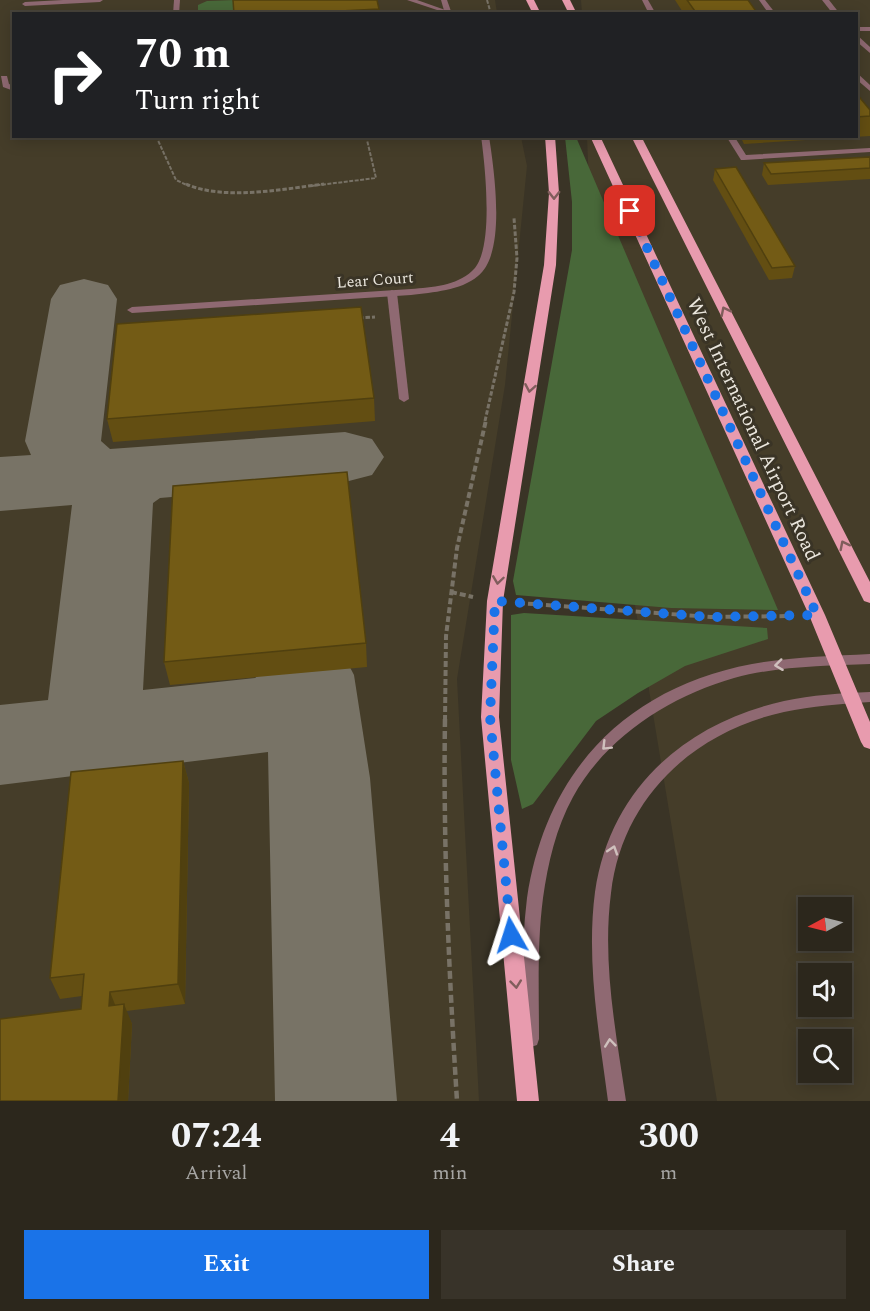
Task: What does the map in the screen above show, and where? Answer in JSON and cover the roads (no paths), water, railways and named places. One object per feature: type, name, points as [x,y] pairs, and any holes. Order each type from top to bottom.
[{"type":"main road","points":[[530,1101],[491,726],[495,601],[550,265],[554,193],[550,138]]},
{"type":"main road","name":"West International Airport Road","points":[[596,138],[837,660],[861,698],[870,742]]},
{"type":"main road","name":"West International Airport Road","points":[[637,138],[870,597]]},
{"type":"street","points":[[25,4],[100,0]]},
{"type":"street","points":[[410,0],[445,12]]},
{"type":"street","points":[[762,0],[771,12]]},
{"type":"street","points":[[825,0],[835,12]]},
{"type":"street","points":[[858,38],[870,51]]},
{"type":"street","points":[[858,76],[870,89]]},
{"type":"street","points":[[4,78],[6,85],[12,88]]},
{"type":"street","name":"Lear Court","points":[[132,310],[392,293],[436,289],[455,284],[483,265],[489,235],[491,191],[485,138]]},
{"type":"street","points":[[731,138],[744,158],[870,150]]},
{"type":"street","points":[[392,293],[404,399]]},
{"type":"street","points":[[530,1101],[531,984],[535,901],[548,840],[556,818],[580,775],[592,759],[634,720],[658,704],[691,687],[744,671],[837,660],[870,659]]},
{"type":"street","points":[[617,1101],[602,963],[603,895],[606,870],[617,836],[635,803],[658,774],[674,759],[711,733],[773,710],[861,698]]}]
